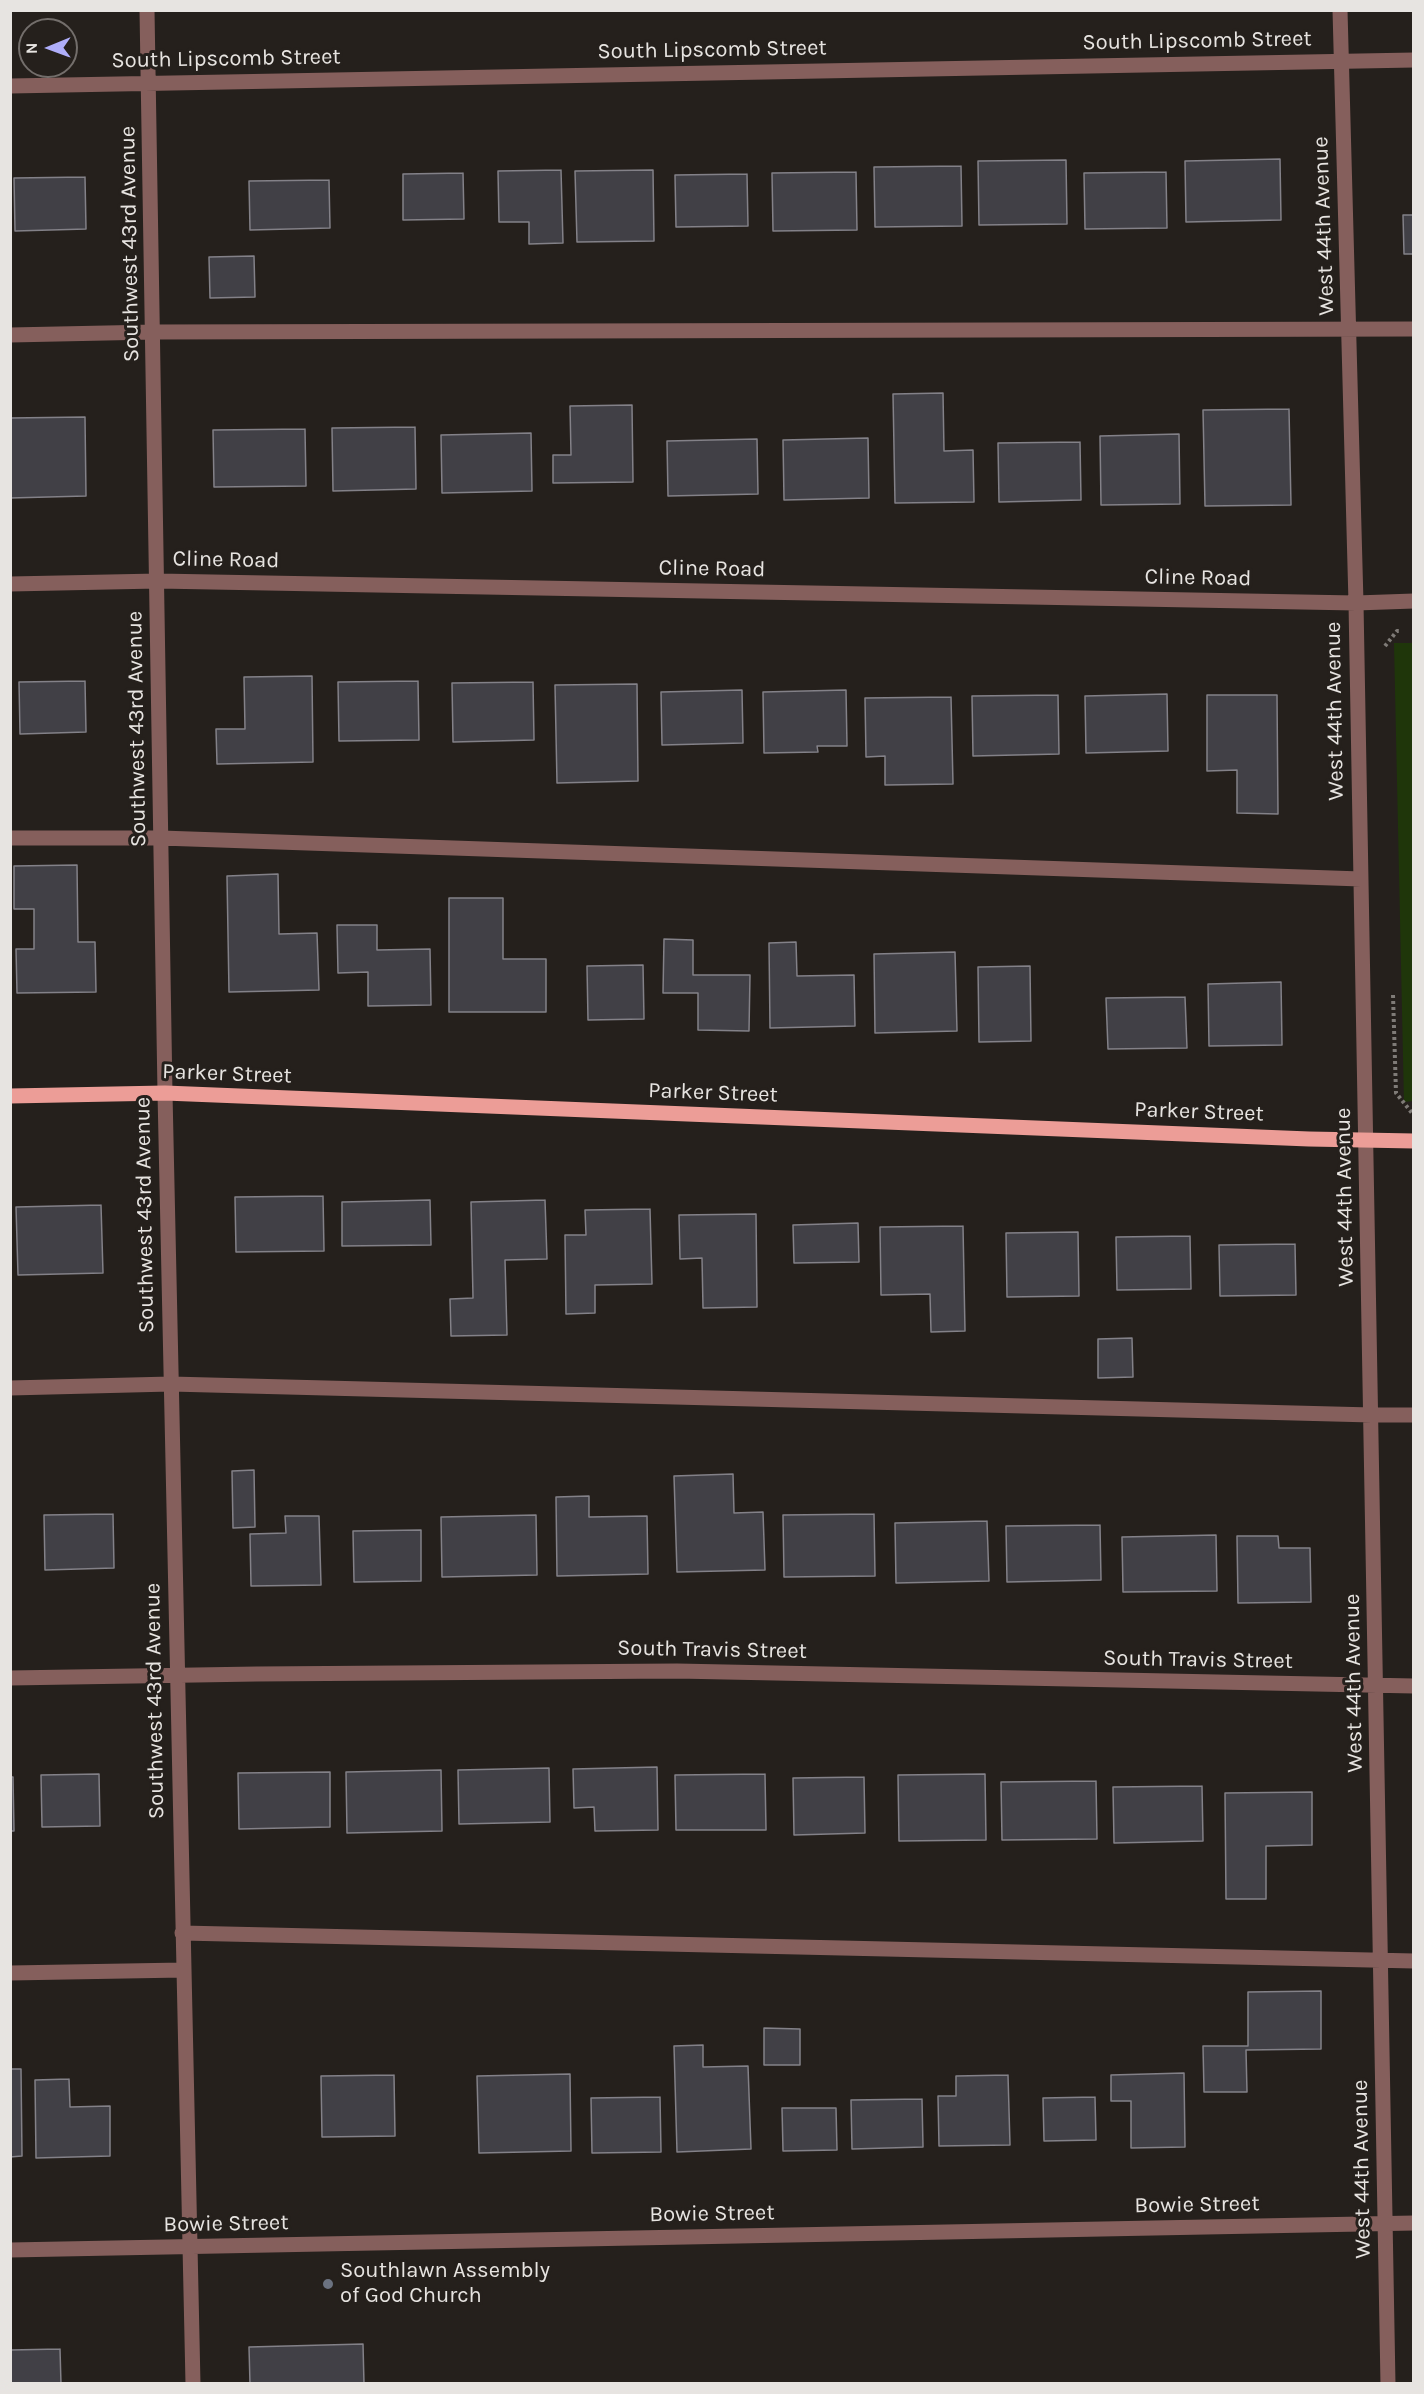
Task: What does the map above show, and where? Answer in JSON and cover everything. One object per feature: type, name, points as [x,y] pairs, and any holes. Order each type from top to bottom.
[{"type":"main road","name":"Parker Street","points":[[10,1096],[165,1093],[1366,1142],[1413,1141]]},
{"type":"street","name":"Southwest 43rd Avenue","points":[[147,10],[165,1093],[193,2384]]},
{"type":"street","name":"West 44th Avenue","points":[[1340,10],[1356,603],[1388,2384]]},
{"type":"street","name":"South Lipscomb Street","points":[[10,86],[1413,60]]},
{"type":"street","points":[[10,335],[154,332],[1350,331],[1413,329]]},
{"type":"street","name":"Cline Road","points":[[10,584],[158,581],[1356,603],[1413,602]]},
{"type":"street","points":[[10,838],[161,838],[1361,879]]},
{"type":"street","points":[[10,1388],[171,1384],[1413,1415]]},
{"type":"street","name":"South Travis Street","points":[[10,1678],[677,1671],[1413,1686]]},
{"type":"street","points":[[182,1934],[1413,1961]]},
{"type":"street","points":[[10,1973],[183,1970]]},
{"type":"street","name":"Bowie Street","points":[[10,2250],[1413,2223]]},
{"type":"green space","points":[[1394,643],[1414,643],[1413,1101],[1404,1102]]},
{"type":"building","points":[[1280,159],[1281,220],[1186,222],[1185,161]]},
{"type":"building","points":[[1066,160],[1067,224],[979,225],[978,161]]},
{"type":"building","points":[[961,166],[962,226],[875,227],[874,167]]},
{"type":"building","points":[[561,170],[563,243],[529,244],[529,222],[499,222],[498,171]]},
{"type":"building","points":[[653,170],[654,241],[577,242],[575,171]]},
{"type":"building","points":[[856,172],[857,230],[773,231],[772,173]]},
{"type":"building","points":[[1166,172],[1167,228],[1085,229],[1084,173]]},
{"type":"building","points":[[463,173],[464,219],[403,220],[403,174]]},
{"type":"building","points":[[747,174],[748,226],[676,227],[675,175]]},
{"type":"building","points":[[85,177],[86,229],[15,231],[14,178]]},
{"type":"building","points":[[329,180],[330,228],[250,230],[249,181]]},
{"type":"building","points":[[1403,215],[1414,215],[1414,254],[1404,254]]},
{"type":"building","points":[[254,256],[255,297],[210,298],[209,257]]},
{"type":"building","points":[[943,393],[944,451],[973,450],[974,502],[895,503],[893,394]]},
{"type":"building","points":[[632,405],[633,482],[553,483],[553,455],[571,455],[570,406]]},
{"type":"building","points":[[1289,409],[1291,505],[1205,506],[1203,410]]},
{"type":"building","points":[[85,417],[86,496],[10,498],[10,418]]},
{"type":"building","points":[[415,427],[416,489],[333,491],[332,428]]},
{"type":"building","points":[[305,429],[306,486],[214,487],[213,430]]},
{"type":"building","points":[[531,433],[532,491],[442,493],[441,435]]},
{"type":"building","points":[[1179,434],[1180,504],[1101,505],[1100,436]]},
{"type":"building","points":[[868,438],[869,498],[784,500],[783,440]]},
{"type":"building","points":[[757,439],[758,494],[668,496],[667,441]]},
{"type":"building","points":[[1080,442],[1081,500],[999,502],[998,443]]},
{"type":"building","points":[[312,676],[313,762],[217,764],[216,729],[245,729],[244,677]]},
{"type":"building","points":[[85,681],[86,732],[20,734],[19,682]]},
{"type":"building","points":[[418,681],[419,740],[339,741],[338,682]]},
{"type":"building","points":[[533,682],[534,740],[453,742],[452,683]]},
{"type":"building","points":[[637,684],[638,781],[557,783],[555,685]]},
{"type":"building","points":[[742,690],[743,743],[662,745],[661,692]]},
{"type":"building","points":[[846,690],[847,746],[817,746],[818,752],[764,753],[763,692]]},
{"type":"building","points":[[1167,694],[1168,751],[1086,753],[1085,696]]},
{"type":"building","points":[[1058,695],[1059,754],[973,756],[972,696]]},
{"type":"building","points":[[1207,695],[1277,695],[1278,814],[1237,813],[1237,770],[1207,771]]},
{"type":"building","points":[[951,697],[953,784],[885,785],[885,756],[866,757],[865,698]]},
{"type":"building","points":[[77,865],[78,942],[95,942],[96,992],[17,993],[16,949],[34,949],[34,909],[14,909],[14,866]]},
{"type":"building","points":[[278,874],[279,934],[317,933],[319,990],[229,992],[227,876]]},
{"type":"building","points":[[449,898],[503,898],[503,959],[546,959],[546,1012],[449,1012]]},
{"type":"building","points":[[337,925],[377,925],[377,950],[430,949],[431,1005],[368,1006],[368,972],[338,973]]},
{"type":"building","points":[[664,939],[693,940],[693,975],[750,975],[749,1031],[698,1030],[698,993],[663,993]]},
{"type":"building","points":[[796,942],[797,976],[854,975],[855,1026],[770,1028],[769,943]]},
{"type":"building","points":[[955,952],[957,1031],[875,1033],[874,954]]},
{"type":"building","points":[[643,965],[644,1019],[588,1020],[587,966]]},
{"type":"building","points":[[1030,966],[1031,1041],[979,1042],[978,967]]},
{"type":"building","points":[[1281,982],[1282,1045],[1209,1046],[1208,984]]},
{"type":"building","points":[[1185,997],[1187,1048],[1108,1049],[1106,998]]},
{"type":"building","points":[[323,1196],[324,1251],[236,1252],[235,1197]]},
{"type":"building","points":[[430,1200],[431,1245],[342,1246],[342,1202]]},
{"type":"building","points":[[545,1200],[547,1259],[505,1260],[507,1335],[451,1336],[450,1299],[473,1298],[471,1202]]},
{"type":"building","points":[[101,1205],[103,1273],[18,1275],[16,1207]]},
{"type":"building","points":[[650,1209],[652,1284],[595,1285],[595,1313],[566,1314],[565,1235],[586,1235],[585,1210]]},
{"type":"building","points":[[756,1214],[757,1307],[703,1308],[702,1258],[680,1259],[679,1215]]},
{"type":"building","points":[[858,1223],[859,1262],[794,1263],[793,1225]]},
{"type":"building","points":[[963,1226],[965,1331],[931,1332],[930,1294],[881,1295],[880,1227]]},
{"type":"building","points":[[1078,1232],[1079,1296],[1007,1297],[1006,1233]]},
{"type":"building","points":[[1190,1236],[1191,1289],[1117,1290],[1116,1237]]},
{"type":"building","points":[[1295,1244],[1296,1295],[1220,1296],[1219,1245]]},
{"type":"building","points":[[1132,1338],[1133,1377],[1098,1378],[1098,1339]]},
{"type":"building","points":[[254,1470],[255,1527],[233,1528],[232,1471]]},
{"type":"building","points":[[733,1474],[734,1513],[763,1512],[765,1570],[677,1572],[674,1476]]},
{"type":"building","points":[[589,1496],[589,1517],[647,1516],[648,1574],[557,1576],[556,1497]]},
{"type":"building","points":[[113,1514],[114,1568],[45,1570],[44,1515]]},
{"type":"building","points":[[874,1514],[875,1576],[784,1577],[783,1515]]},
{"type":"building","points":[[536,1515],[537,1575],[442,1577],[441,1517]]},
{"type":"building","points":[[285,1516],[319,1516],[321,1585],[251,1586],[250,1534],[286,1533]]},
{"type":"building","points":[[987,1521],[989,1581],[896,1583],[895,1523]]},
{"type":"building","points":[[1100,1525],[1101,1580],[1007,1582],[1006,1526]]},
{"type":"building","points":[[421,1530],[421,1581],[354,1582],[353,1531]]},
{"type":"building","points":[[1216,1535],[1217,1591],[1123,1592],[1122,1537]]},
{"type":"building","points":[[1237,1536],[1278,1536],[1279,1548],[1310,1548],[1311,1602],[1238,1603]]},
{"type":"building","points":[[657,1767],[658,1830],[595,1831],[594,1807],[574,1808],[573,1769]]},
{"type":"building","points":[[549,1768],[550,1822],[459,1824],[458,1770]]},
{"type":"building","points":[[441,1770],[442,1831],[347,1833],[346,1772]]},
{"type":"building","points":[[330,1772],[330,1827],[239,1829],[238,1773]]},
{"type":"building","points":[[99,1774],[100,1826],[42,1827],[41,1775]]},
{"type":"building","points":[[765,1774],[766,1830],[676,1830],[675,1775]]},
{"type":"building","points":[[985,1774],[986,1840],[899,1841],[898,1775]]},
{"type":"building","points":[[10,1777],[13,1777],[14,1831],[10,1831]]},
{"type":"building","points":[[864,1777],[865,1833],[794,1835],[793,1778]]},
{"type":"building","points":[[1096,1781],[1097,1839],[1002,1840],[1001,1782]]},
{"type":"building","points":[[1202,1786],[1203,1841],[1114,1843],[1113,1787]]},
{"type":"building","points":[[1312,1792],[1312,1845],[1266,1846],[1266,1899],[1226,1899],[1225,1793]]},
{"type":"building","points":[[1321,1991],[1321,2049],[1246,2050],[1247,2092],[1204,2092],[1203,2046],[1248,2046],[1248,1992]]},
{"type":"building","points":[[764,2028],[800,2029],[800,2065],[764,2065]]},
{"type":"building","points":[[703,2045],[703,2067],[748,2066],[751,2149],[677,2152],[674,2046]]},
{"type":"building","points":[[10,2069],[21,2069],[22,2156],[10,2157]]},
{"type":"building","points":[[1184,2073],[1185,2147],[1131,2148],[1131,2101],[1111,2101],[1111,2075]]},
{"type":"building","points":[[570,2074],[571,2151],[479,2153],[477,2076]]},
{"type":"building","points":[[394,2075],[395,2136],[322,2137],[321,2076]]},
{"type":"building","points":[[1008,2075],[1010,2145],[939,2146],[938,2096],[956,2096],[956,2076]]},
{"type":"building","points":[[69,2079],[70,2107],[110,2106],[110,2156],[36,2158],[35,2080]]},
{"type":"building","points":[[660,2097],[661,2152],[592,2153],[591,2098]]},
{"type":"building","points":[[1095,2097],[1096,2140],[1044,2141],[1043,2098]]},
{"type":"building","points":[[922,2099],[923,2147],[852,2149],[851,2100]]},
{"type":"building","points":[[782,2108],[836,2108],[837,2150],[783,2151]]},
{"type":"building","points":[[363,2344],[364,2384],[250,2384],[249,2347]]},
{"type":"building","points":[[60,2349],[61,2384],[10,2384],[10,2350]]},
{"type":"place","name":"Southlawn Assembly of God Church","points":[[328,2284]]}]
